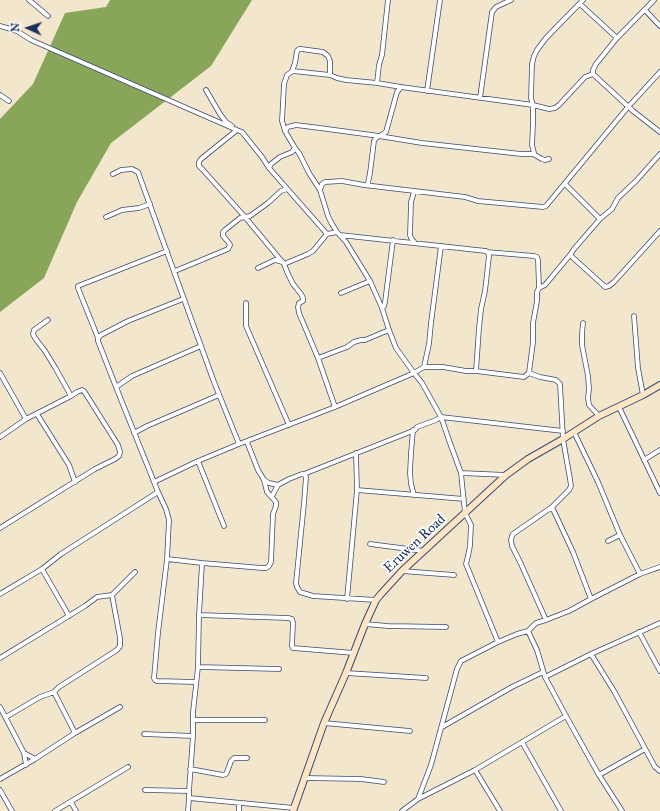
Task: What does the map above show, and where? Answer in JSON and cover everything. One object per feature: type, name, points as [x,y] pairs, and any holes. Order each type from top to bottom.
[{"type":"street","points":[[29,0],[48,16]]},
{"type":"street","points":[[377,83],[388,0]]},
{"type":"street","points":[[427,91],[440,0]]},
{"type":"street","points":[[480,98],[492,12],[496,7],[511,0]]},
{"type":"street","points":[[533,154],[533,106],[531,98],[532,64],[534,56],[546,38],[583,0]]},
{"type":"street","points":[[593,74],[596,64],[654,0]]},
{"type":"street","points":[[580,4],[618,38]]},
{"type":"street","points":[[645,10],[660,26]]},
{"type":"street","points":[[0,26],[17,31],[31,40],[242,132],[269,168],[327,234]]},
{"type":"street","points":[[330,75],[330,61],[328,56],[323,52],[299,49],[297,51],[292,71],[287,74],[284,84],[282,121],[285,131],[320,190],[328,216],[370,281],[382,308],[396,348],[422,383],[441,417],[461,472],[465,513],[471,524],[470,546],[466,564],[498,642]]},
{"type":"street","points":[[292,71],[330,75],[346,80],[392,85],[549,109],[559,106],[585,78],[593,74]]},
{"type":"street","points":[[320,190],[322,184],[342,181],[414,192],[464,197],[478,201],[543,207],[546,206],[628,107],[660,72]]},
{"type":"street","points":[[593,74],[628,107],[660,132]]},
{"type":"street","points":[[392,85],[397,92]]},
{"type":"street","points":[[367,185],[370,173],[373,143],[376,138],[386,132],[397,92],[401,87]]},
{"type":"street","points":[[206,90],[226,122],[237,130]]},
{"type":"street","points":[[0,95],[9,101]]},
{"type":"street","points":[[285,131],[288,127],[296,125],[422,143],[533,154],[542,159],[549,159]]},
{"type":"street","points":[[237,130],[201,159],[199,166],[245,217],[284,264],[293,284],[301,294],[303,301],[298,307],[299,313],[318,358],[335,407]]},
{"type":"street","points":[[269,168],[271,164],[280,157],[292,152],[295,148]]},
{"type":"street","points":[[538,288],[545,284],[600,219],[612,209],[618,198],[636,181],[660,154]]},
{"type":"street","points":[[113,174],[121,170],[132,169],[138,172],[175,271],[183,299],[239,444]]},
{"type":"street","points":[[565,184],[600,219]]},
{"type":"street","points":[[175,271],[228,249],[230,245],[222,236],[223,232],[240,218],[250,216],[281,191],[287,189]]},
{"type":"street","points":[[414,192],[410,202],[410,238],[415,243]]},
{"type":"street","points":[[106,217],[122,210],[139,208],[150,204]]},
{"type":"street","points":[[570,256],[602,285],[605,287],[609,286],[660,231]]},
{"type":"street","points":[[154,482],[239,444],[335,407],[414,374],[424,367],[443,367],[521,377],[524,377],[529,373],[533,342],[533,323],[538,288],[537,257],[339,233],[327,234],[313,251],[284,264]]},
{"type":"street","points":[[382,308],[385,302],[393,240]]},
{"type":"street","points":[[424,367],[429,344],[430,323],[441,246]]},
{"type":"street","points":[[167,251],[78,286],[78,288],[134,433],[166,509],[169,520],[167,559],[154,678],[157,681],[196,682]]},
{"type":"street","points":[[476,371],[481,309],[490,256],[488,252]]},
{"type":"street","points":[[258,268],[275,260],[284,264]]},
{"type":"street","points":[[341,293],[370,281]]},
{"type":"street","points":[[98,338],[128,321],[183,299]]},
{"type":"street","points":[[246,303],[246,326],[290,425]]},
{"type":"street","points":[[634,316],[638,368],[643,395]]},
{"type":"street","points":[[48,320],[34,330],[33,334],[56,369],[70,396]]},
{"type":"street","points":[[583,323],[582,344],[588,376],[589,405],[599,416]]},
{"type":"street","points":[[318,358],[347,347],[354,342],[365,340],[389,330]]},
{"type":"street","points":[[116,387],[132,376],[201,346]]},
{"type":"street","points":[[0,373],[26,420]]},
{"type":"street","points":[[529,373],[556,380],[560,384],[563,439],[570,486],[570,490],[552,507],[513,534],[511,540],[512,546],[546,620]]},
{"type":"street","name":"Eruwen Road","points":[[294,810],[324,723],[376,600],[402,571],[506,475],[528,459],[599,416],[619,408],[660,385]]},
{"type":"street","points":[[0,437],[26,420],[82,390],[118,445],[120,452],[119,456],[115,459],[95,469],[0,528]]},
{"type":"street","points":[[134,433],[219,395]]},
{"type":"street","points":[[619,408],[660,493]]},
{"type":"street","points":[[37,414],[69,465],[75,482]]},
{"type":"street","points":[[272,496],[278,485],[289,479],[415,430],[418,427],[441,417],[563,431]]},
{"type":"street","points":[[413,430],[410,473],[414,495]]},
{"type":"street","points":[[574,432],[598,482],[620,535],[640,574]]},
{"type":"street","points":[[167,559],[262,568],[269,566],[271,562],[273,514],[276,502],[267,492],[264,480],[258,470],[247,442]]},
{"type":"street","points":[[644,460],[660,450]]},
{"type":"street","points":[[347,599],[357,490],[356,453]]},
{"type":"street","points":[[198,462],[224,526]]},
{"type":"street","points":[[461,472],[506,475]]},
{"type":"street","points":[[304,474],[306,477],[296,583],[297,587],[300,592],[313,596],[376,600]]},
{"type":"street","points":[[264,480],[278,485]]},
{"type":"street","points":[[357,490],[464,499]]},
{"type":"street","points":[[0,594],[42,569],[61,554],[158,492]]},
{"type":"street","points":[[552,507],[573,552],[591,599]]},
{"type":"street","points":[[608,541],[620,535]]},
{"type":"street","points":[[370,544],[424,551]]},
{"type":"street","points":[[188,811],[193,736],[193,712],[198,667],[202,563]]},
{"type":"street","points":[[418,800],[432,765],[457,669],[461,661],[498,642],[528,631],[536,623],[569,611],[640,574],[660,567]]},
{"type":"street","points":[[42,569],[69,616]]},
{"type":"street","points":[[402,571],[454,575]]},
{"type":"street","points":[[0,658],[85,606],[97,597],[112,595],[135,572]]},
{"type":"street","points":[[6,717],[40,697],[54,692],[59,687],[117,650],[120,646],[120,638],[112,595]]},
{"type":"street","points":[[199,615],[288,618],[292,619],[293,623],[293,648],[354,653]]},
{"type":"street","points":[[545,677],[591,654],[660,623]]},
{"type":"street","points":[[365,624],[446,627]]},
{"type":"street","points":[[528,631],[537,650],[545,677],[599,775],[622,811]]},
{"type":"street","points":[[639,632],[660,671]]},
{"type":"street","points":[[591,654],[614,691],[655,767],[660,772]]},
{"type":"street","points":[[198,667],[278,669]]},
{"type":"street","points":[[442,727],[512,687],[543,672]]},
{"type":"street","points":[[346,673],[426,678]]},
{"type":"street","points":[[54,692],[75,732]]},
{"type":"street","points":[[0,779],[35,760],[75,732],[120,706]]},
{"type":"street","points":[[0,707],[24,752],[26,765]]},
{"type":"street","points":[[402,811],[418,800],[474,770],[566,716]]},
{"type":"street","points":[[193,720],[265,720]]},
{"type":"street","points":[[324,723],[410,732]]},
{"type":"street","points":[[144,734],[193,736]]},
{"type":"street","points":[[522,742],[561,811]]},
{"type":"street","points":[[599,775],[646,749]]},
{"type":"street","points":[[24,752],[35,760]]},
{"type":"street","points":[[190,769],[223,775],[226,774],[231,761],[234,758],[247,758]]},
{"type":"street","points":[[55,811],[128,768]]},
{"type":"street","points":[[474,770],[500,811]]},
{"type":"street","points":[[305,778],[360,779],[384,782]]},
{"type":"street","points":[[0,790],[12,811]]},
{"type":"street","points":[[145,790],[189,791]]},
{"type":"street","points":[[189,798],[294,810]]},
{"type":"street","points":[[70,802],[76,811]]},
{"type":"street","points":[[239,803],[239,811]]},
{"type":"green space","points":[[110,0],[252,0],[211,66],[111,143],[77,202],[44,278],[0,312],[0,119],[33,84],[65,13],[106,7]]}]
